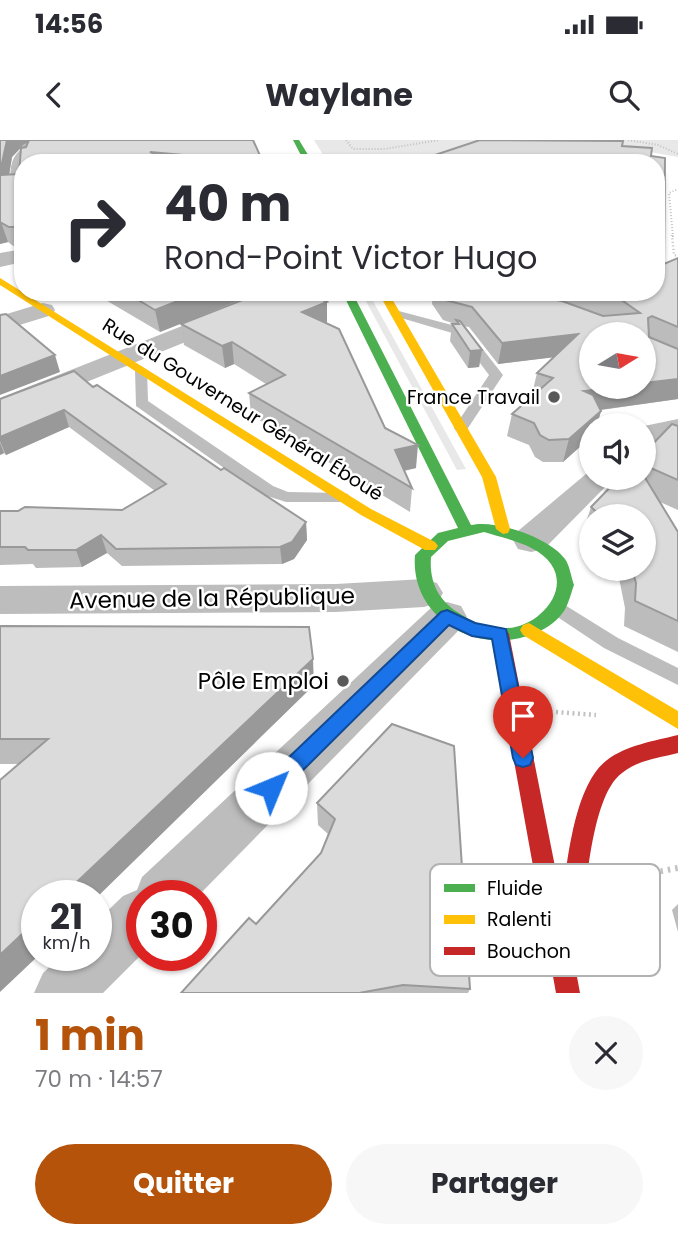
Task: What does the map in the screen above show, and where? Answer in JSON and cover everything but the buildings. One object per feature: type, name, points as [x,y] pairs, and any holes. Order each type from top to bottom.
[{"type":"main road","name":"Rue du Gouverneur Général Éboué","points":[[30,301],[344,498],[430,546]]},
{"type":"main road","points":[[352,301],[466,529]]},
{"type":"main road","points":[[400,303],[517,535],[560,566],[566,588],[560,608],[542,625],[529,630],[500,634],[472,629],[436,605],[419,576],[422,560],[430,546],[446,535],[466,529],[517,535]]},
{"type":"main road","points":[[529,630],[678,721]]},
{"type":"main road","points":[[500,634],[544,864]]},
{"type":"main road","points":[[582,864],[592,803],[607,773],[633,757],[678,744]]},
{"type":"street","points":[[22,154],[29,146],[61,140]]},
{"type":"street","points":[[0,408],[132,364],[269,301]]},
{"type":"street","points":[[400,303],[508,302]]},
{"type":"street","points":[[0,324],[43,310]]},
{"type":"street","points":[[656,432],[678,428]]},
{"type":"street","points":[[517,535],[581,490]]},
{"type":"street","name":"Avenue de la République","points":[[0,600],[336,598],[436,605]]},
{"type":"street","points":[[176,880],[436,605]]},
{"type":"street","points":[[63,993],[126,931]]},
{"type":"lane","points":[[400,303],[463,332],[496,375],[461,428]]},
{"type":"lane","points":[[132,364],[141,403],[267,490],[286,497],[344,498]]},
{"type":"lane","points":[[560,608],[611,643],[678,677]]},
{"type":"path","points":[[346,140],[353,149],[363,150],[401,148],[439,140]]},
{"type":"path","points":[[628,140],[633,143]]},
{"type":"path","points":[[623,141],[658,145],[678,154]]},
{"type":"path","points":[[678,188],[669,194],[674,254],[678,256]]},
{"type":"path","points":[[552,712],[593,716],[606,713]]},
{"type":"path","points":[[660,871],[678,867]]},
{"type":"shaded area","points":[[314,140],[494,140],[449,154],[323,154]]},
{"type":"shaded area","points":[[582,140],[678,140],[678,157]]},
{"type":"shaded area","points":[[366,301],[373,301],[466,469],[457,470]]},
{"type":"traffic: fast","points":[[296,140],[304,154]]},
{"type":"traffic: fast","points":[[352,301],[466,529]]},
{"type":"traffic: fast","points":[[484,527],[533,541],[559,562],[566,585],[558,608],[538,626],[511,635],[479,633],[448,615],[426,588],[423,555],[443,537],[484,527]]},
{"type":"traffic: slow","points":[[0,281],[14,290]]},
{"type":"traffic: slow","points":[[32,301],[366,512],[430,546]]},
{"type":"traffic: slow","points":[[388,301],[489,477],[503,529]]},
{"type":"traffic: slow","points":[[529,630],[678,721]]},
{"type":"traffic: jam","points":[[500,634],[544,864]]},
{"type":"traffic: jam","points":[[579,864],[591,806],[608,772],[623,761],[678,744]]},
{"type":"traffic: jam","points":[[565,976],[568,993]]},
{"type":"place","name":"France Travail","points":[[554,397]]},
{"type":"place","name":"Pôle Emploi","points":[[343,681]]},
{"type":"route","points":[[271,788],[447,617],[472,629],[500,634],[523,758]]}]
